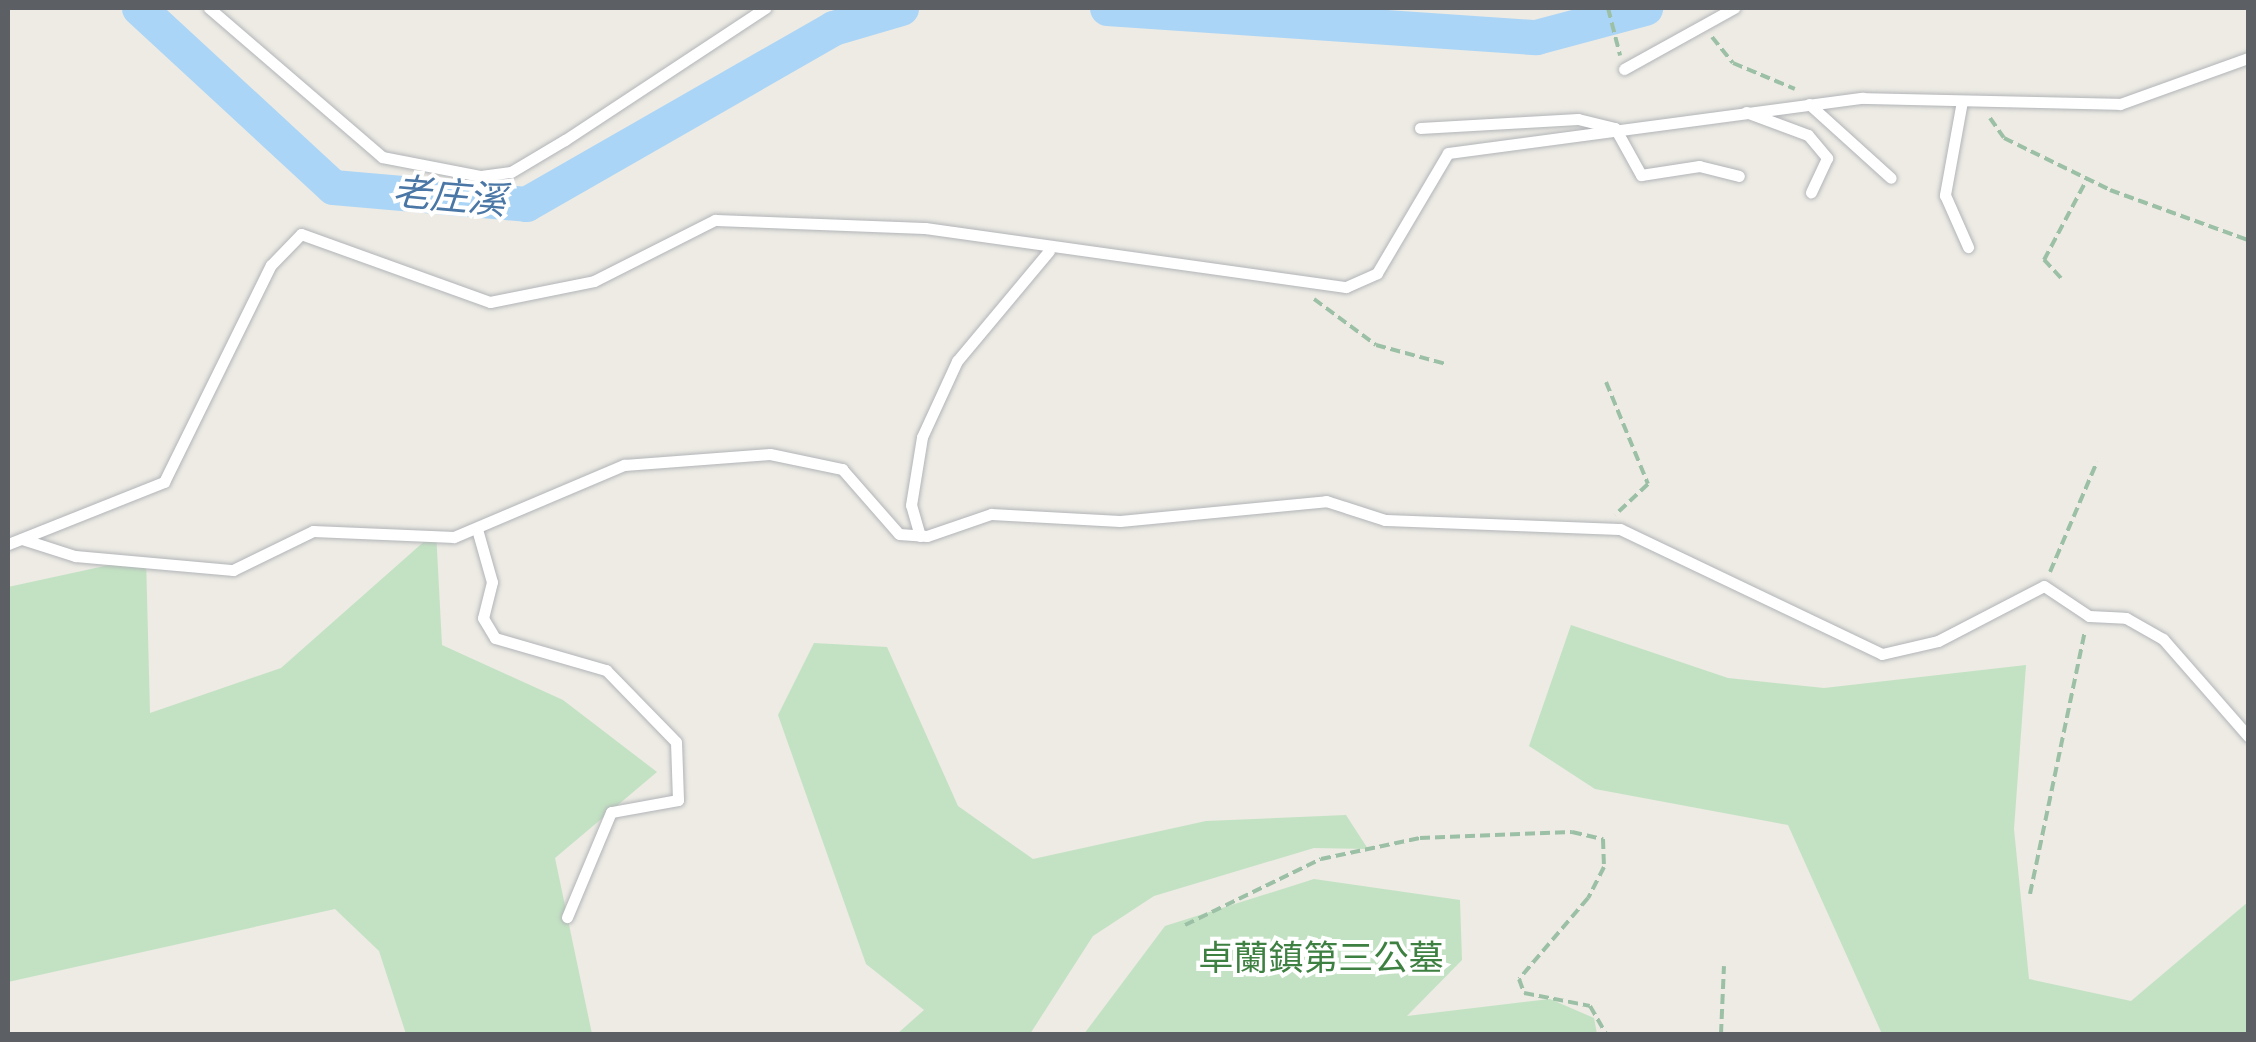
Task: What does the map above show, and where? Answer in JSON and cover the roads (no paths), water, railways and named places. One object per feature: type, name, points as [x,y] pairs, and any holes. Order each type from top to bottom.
[{"type":"lane","points":[[208,8],[382,157],[480,176],[511,172],[765,8]]},
{"type":"lane","points":[[1624,69],[1734,8]]},
{"type":"lane","points":[[8,544],[164,482],[271,265],[301,234],[490,302],[594,281],[715,220],[924,228],[1049,251],[1346,287],[1377,273],[1448,152],[1825,102],[2120,104],[2248,58]]},
{"type":"lane","points":[[1962,100],[1945,195],[1968,247]]},
{"type":"lane","points":[[1809,104],[1892,178]]},
{"type":"lane","points":[[1742,111],[1808,135],[1828,158],[1811,192]]},
{"type":"lane","points":[[1420,128],[1578,119],[1615,128],[1640,175],[1698,166],[1738,176]]},
{"type":"lane","points":[[920,536],[911,505],[922,437],[957,361],[1049,251]]},
{"type":"lane","points":[[22,539],[75,556],[233,570],[313,531],[454,537],[624,465],[770,454],[842,469],[899,534],[920,536],[991,514],[1120,520],[1326,502],[1385,520],[1606,530],[1882,654],[1938,642],[2044,586],[2089,616],[2126,618],[2162,640],[2248,736]]},
{"type":"lane","points":[[477,529],[492,582],[483,618],[495,638],[606,670],[676,742],[678,800],[611,812],[567,916]]},
{"type":"waterway","name":"老庄溪","points":[[139,8],[333,187],[526,204],[833,28],[901,8]]},
{"type":"waterway","name":"老庄溪","points":[[1107,8],[1536,37],[1645,8]]},
{"type":"park label","name":"卓蘭鎮第三公墓","points":[[1321,958]]}]
